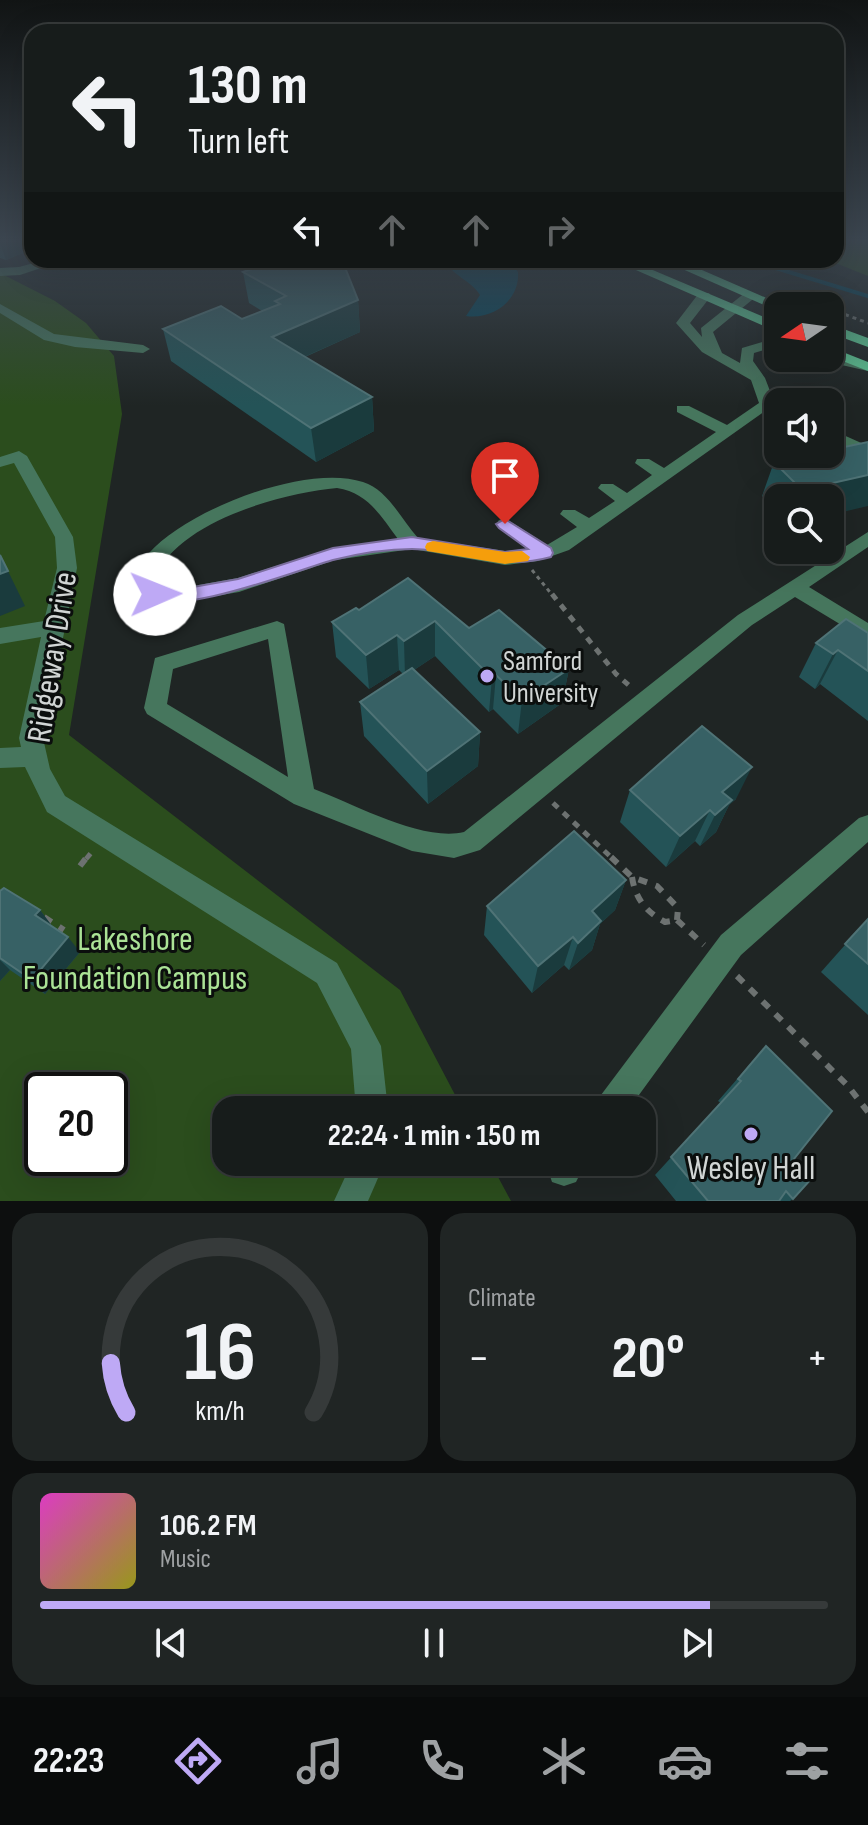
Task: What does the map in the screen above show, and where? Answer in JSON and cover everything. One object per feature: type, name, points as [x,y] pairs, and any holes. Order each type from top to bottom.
[{"type":"main road","points":[[699,294],[764,322]]},
{"type":"main road","points":[[751,295],[764,300]]},
{"type":"main road","points":[[844,334],[868,343]]},
{"type":"main road","points":[[844,357],[868,367]]},
{"type":"street","points":[[717,356],[706,331],[751,295]]},
{"type":"street","points":[[704,296],[683,323],[690,336],[717,356],[758,378]]},
{"type":"street","points":[[0,308],[13,312],[37,332],[69,340],[143,349]]},
{"type":"street","points":[[764,346],[747,351],[746,361],[764,390]]},
{"type":"street","points":[[844,361],[868,367]]},
{"type":"street","points":[[683,409],[727,431]]},
{"type":"street","points":[[412,543],[377,499],[359,486],[340,483],[313,485],[275,491],[177,539],[154,558],[144,580],[155,594],[193,593],[239,585],[333,554],[412,543],[505,558],[545,553],[562,546],[727,431],[764,411]]},
{"type":"street","points":[[844,441],[868,452]]},
{"type":"street","name":"Ridgeway Drive","points":[[0,462],[19,456],[64,537],[67,568],[31,738],[38,771],[56,804],[327,973],[366,1046],[371,1096]]},
{"type":"street","points":[[643,463],[664,475]]},
{"type":"street","points":[[607,488],[627,501]]},
{"type":"street","points":[[569,514],[590,527]]},
{"type":"street","points":[[505,524],[545,553]]},
{"type":"street","points":[[303,796],[277,629],[163,664],[155,708],[287,789],[303,796],[412,839],[454,846],[471,842],[745,620],[868,538]]},
{"type":"street","points":[[794,587],[868,633]]},
{"type":"street","points":[[0,636],[53,627]]},
{"type":"street","points":[[0,758],[35,757]]},
{"type":"street","points":[[619,1096],[731,945],[868,826]]},
{"type":"street","points":[[351,1201],[363,1176]]},
{"type":"path","points":[[844,314],[868,323]]},
{"type":"path","points":[[521,557],[616,674],[646,700]]},
{"type":"path","points":[[537,789],[632,877],[663,891],[678,908],[677,920]]},
{"type":"path","points":[[632,877],[637,897],[651,913],[665,922],[677,920]]},
{"type":"path","points":[[44,917],[64,930]]},
{"type":"path","points":[[677,920],[848,1086],[868,1112]]},
{"type":"green space","name":"Lakeshore Foundation Campus","points":[[0,294],[41,294],[55,301],[86,323],[114,356],[122,414],[69,735],[400,990],[456,1096],[212,1096],[212,1176],[498,1176],[511,1201],[0,1201]]},
{"type":"water","points":[[513,294],[495,311],[486,315],[466,316],[480,295]]},
{"type":"building","points":[[283,294],[356,294],[358,300],[272,337],[372,397],[311,428],[163,329],[221,306],[242,319],[280,304],[275,301],[286,296]]},
{"type":"building","points":[[868,442],[868,475],[828,484],[796,484],[780,468],[844,468],[844,447]]},
{"type":"building","points":[[0,555],[8,571],[0,574]]},
{"type":"building","points":[[408,578],[469,628],[499,610],[569,669],[522,700],[496,675],[492,678],[435,621],[404,641],[397,635],[366,655],[332,622],[356,608],[359,610]]},
{"type":"building","points":[[846,619],[868,633],[868,671],[838,650],[833,654],[816,643]]},
{"type":"building","points":[[412,668],[480,732],[427,771],[360,702]]},
{"type":"building","points":[[702,726],[752,767],[722,792],[732,800],[715,815],[710,810],[680,836],[630,790]]},
{"type":"building","points":[[574,831],[626,880],[592,911],[601,921],[578,943],[573,937],[538,966],[487,906]]},
{"type":"building","points":[[4,888],[40,910],[35,915],[68,937],[32,980],[0,958],[0,891]]},
{"type":"building","points":[[868,919],[868,964],[845,944]]},
{"type":"building","name":"Wesley Hall","points":[[766,1046],[832,1111],[794,1159],[812,1178],[793,1199],[786,1191],[779,1201],[708,1201],[671,1157],[741,1081],[738,1079]]},
{"type":"waterway","points":[[862,294],[868,296]]},
{"type":"slow traffic","points":[[433,547],[505,558],[522,557]]},
{"type":"place","name":"Samford University","points":[[487,676]]},
{"type":"place","name":"Wesley Hall","points":[[751,1134]]},
{"type":"route","points":[[155,594],[193,593],[239,585],[333,554],[412,543],[505,558],[545,553],[505,524]]}]
